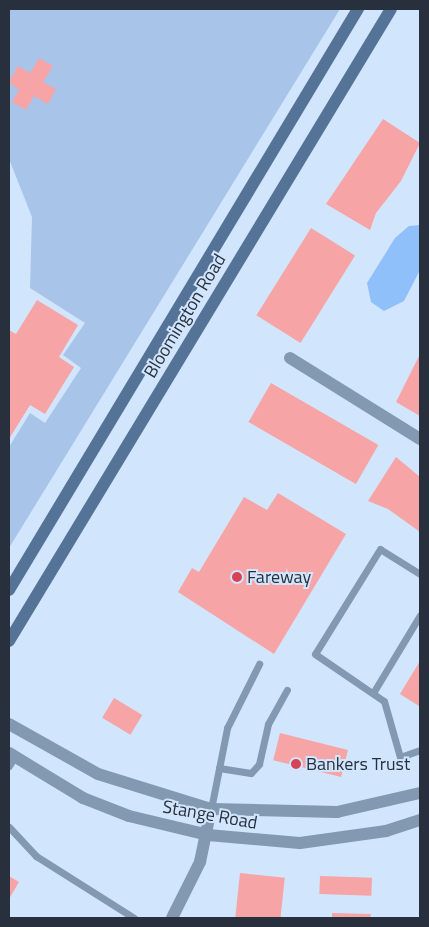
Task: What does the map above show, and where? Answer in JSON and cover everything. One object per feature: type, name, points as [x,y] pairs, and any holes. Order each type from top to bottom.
[{"type":"main road","name":"Bloomington Road","points":[[9,590],[358,9]]},
{"type":"main road","name":"Bloomington Road","points":[[9,641],[391,9]]},
{"type":"street","points":[[290,358],[420,439]]},
{"type":"street","name":"Stange Road","points":[[9,724],[98,774],[211,809],[337,812],[420,793]]},
{"type":"street","name":"Stange Road","points":[[11,758],[83,798],[137,818],[208,835],[300,843],[386,831],[420,820]]},
{"type":"street","points":[[172,918],[190,891],[208,835],[211,809]]},
{"type":"lane","points":[[420,574],[380,549],[315,654],[384,701],[400,757],[420,750]]},
{"type":"lane","points":[[373,692],[420,615]]},
{"type":"lane","points":[[211,809],[233,712],[259,664]]},
{"type":"lane","points":[[219,768],[251,773],[259,764],[268,724],[287,690]]},
{"type":"lane","points":[[9,827],[36,856],[134,918]]},
{"type":"shaded area","points":[[9,9],[340,9],[9,548],[9,447],[30,413],[45,423],[81,368],[63,355],[85,323],[30,288],[32,217],[9,159]]},
{"type":"shaded area","points":[[420,225],[420,270],[404,301],[384,311],[371,302],[367,283],[395,238],[409,226]]},
{"type":"building","points":[[39,58],[53,66],[43,82],[56,89],[48,104],[34,96],[26,110],[12,102],[19,90],[9,82],[18,66],[30,73]]},
{"type":"building","points":[[383,119],[420,143],[401,181],[376,213],[370,230],[326,204]]},
{"type":"building","points":[[311,228],[355,256],[301,343],[256,315]]},
{"type":"building","points":[[37,300],[78,325],[59,357],[74,367],[45,414],[30,405],[9,439],[9,330],[16,334]]},
{"type":"building","points":[[420,354],[420,416],[396,402]]},
{"type":"building","points":[[271,383],[378,445],[356,484],[248,422]]},
{"type":"building","points":[[396,457],[420,477],[420,532],[388,509],[368,501]]},
{"type":"building","points":[[278,493],[346,534],[274,654],[178,592],[192,568],[199,572],[244,497],[267,510]]},
{"type":"building","points":[[420,661],[420,703],[419,706],[400,694]]},
{"type":"building","points":[[114,698],[142,715],[130,735],[102,718]]},
{"type":"building","points":[[280,733],[348,750],[341,777],[273,760]]},
{"type":"building","points":[[240,873],[285,878],[281,918],[235,918]]},
{"type":"building","points":[[9,876],[19,882],[9,899]]},
{"type":"building","points":[[320,876],[372,878],[371,896],[319,894]]},
{"type":"building","points":[[332,913],[371,914],[370,918],[332,918]]},
{"type":"place","name":"Fareway","points":[[237,577]]},
{"type":"place","name":"Bankers Trust","points":[[296,764]]}]
